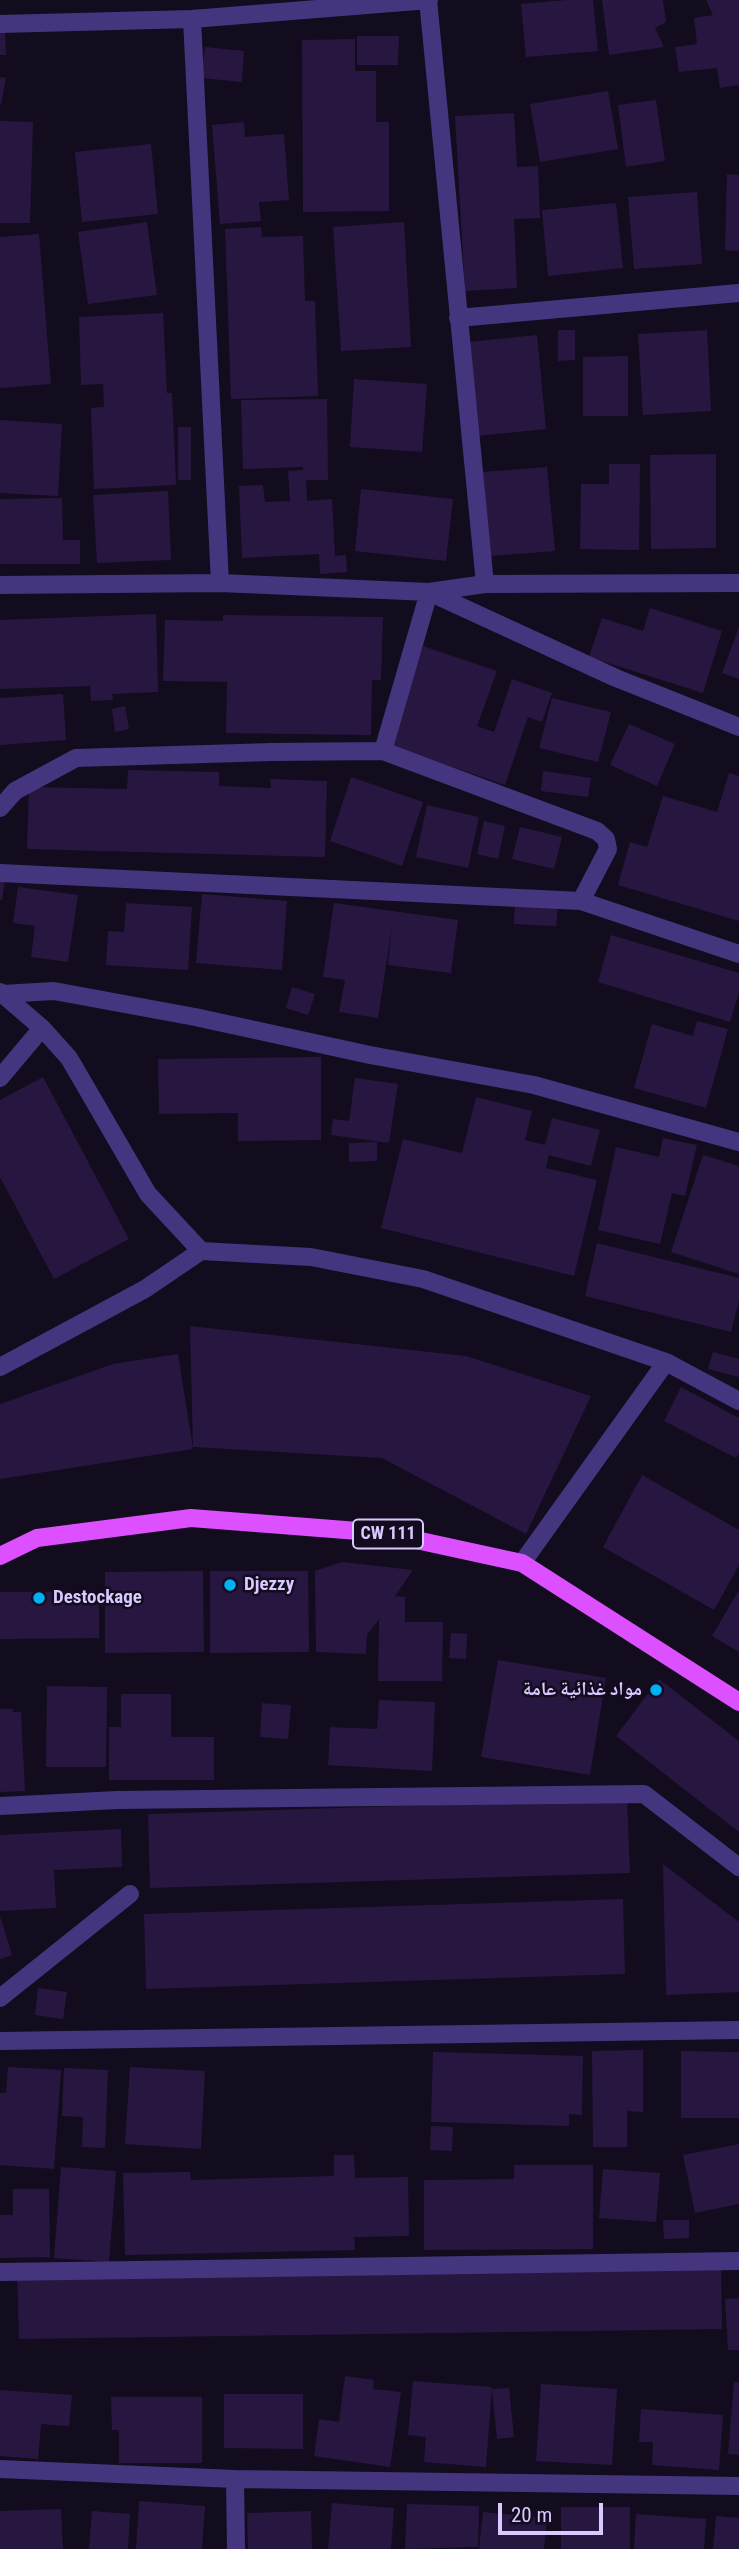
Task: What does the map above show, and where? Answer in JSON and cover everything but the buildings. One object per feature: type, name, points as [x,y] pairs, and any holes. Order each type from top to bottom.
[{"type":"main road","name":"CW 111","points":[[0,1556],[37,1538],[191,1518],[384,1533],[522,1563],[739,1702]]},
{"type":"street","points":[[0,24],[192,19],[428,0],[485,584]]},
{"type":"street","points":[[192,19],[220,583]]},
{"type":"street","points":[[458,318],[739,293]]},
{"type":"street","points":[[0,585],[220,583],[429,592],[485,584],[739,583]]},
{"type":"street","points":[[429,592],[615,678],[739,727]]},
{"type":"street","points":[[383,751],[429,592]]},
{"type":"street","points":[[0,808],[15,791],[76,758],[383,751],[597,831],[606,839],[608,849],[581,901]]},
{"type":"street","points":[[0,873],[581,901],[739,954]]},
{"type":"street","points":[[1,993],[54,991],[534,1085],[739,1142]]},
{"type":"street","points":[[1,993],[42,1028],[69,1058],[148,1194],[201,1251]]},
{"type":"street","points":[[0,1078],[42,1028]]},
{"type":"street","points":[[0,1367],[145,1289],[201,1251],[311,1258],[423,1279],[666,1362],[739,1401]]},
{"type":"street","points":[[522,1563],[666,1362]]},
{"type":"street","points":[[0,1805],[117,1800],[644,1794],[739,1867]]},
{"type":"street","points":[[0,1998],[130,1894]]},
{"type":"street","points":[[0,2041],[739,2030]]},
{"type":"street","points":[[0,2272],[739,2261]]},
{"type":"street","points":[[0,2469],[235,2479],[739,2486]]},
{"type":"street","points":[[235,2479],[236,2549]]},
{"type":"place","name":"Djezzy","points":[[230,1585]]},
{"type":"place","name":"Destockage","points":[[39,1598]]},
{"type":"place","name":"مواد غذائية عامة","points":[[656,1690]]}]
